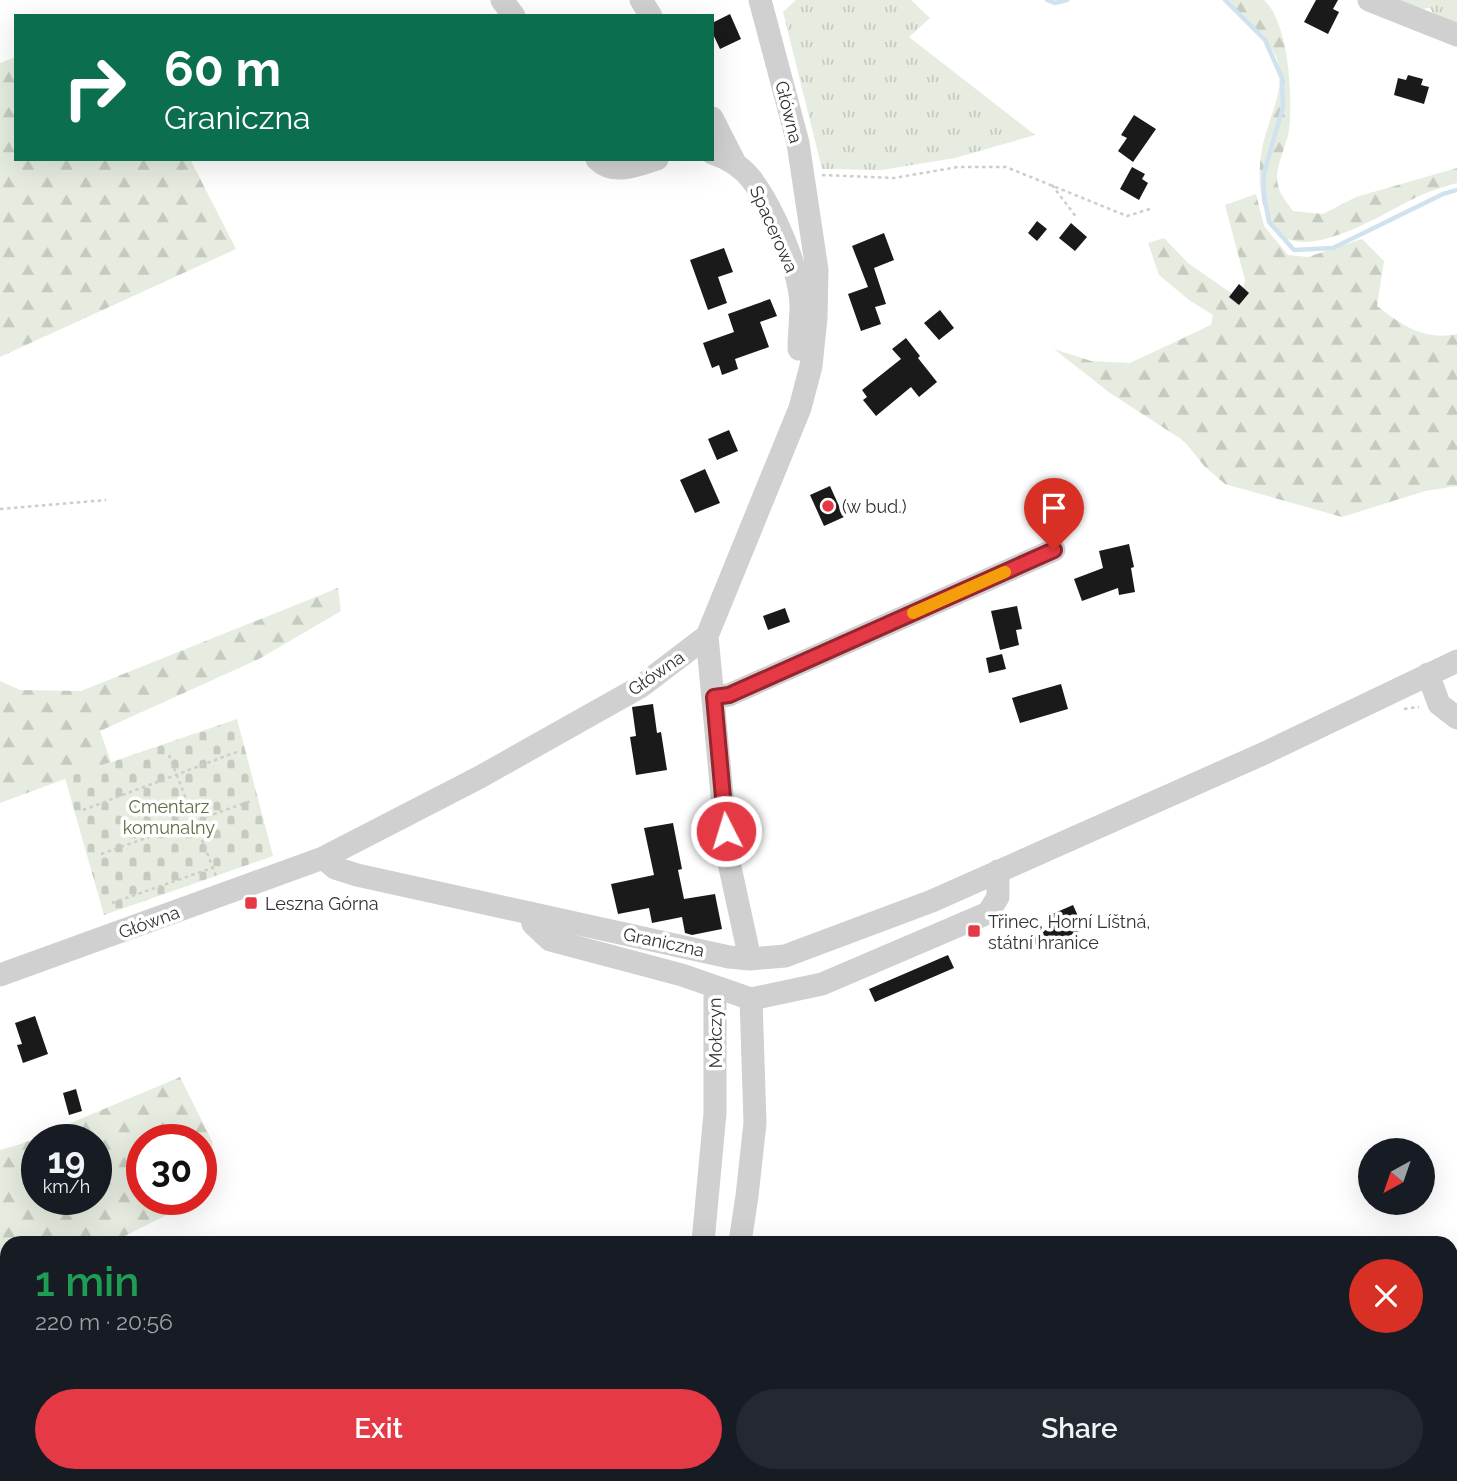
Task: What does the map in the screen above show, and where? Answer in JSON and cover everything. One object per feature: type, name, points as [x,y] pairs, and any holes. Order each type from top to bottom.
[{"type":"street","name":"Główna","points":[[0,975],[323,858],[480,778],[640,687],[707,636],[800,408],[811,366],[816,317],[817,270],[798,143],[760,0]]},
{"type":"street","points":[[1369,0],[1457,35]]},
{"type":"street","points":[[714,122],[735,163]]},
{"type":"street","name":"Spacerowa","points":[[714,154],[735,163],[751,178],[765,201],[795,269],[801,304],[799,348],[811,366]]},
{"type":"street","points":[[601,161],[614,168],[628,168],[651,161]]},
{"type":"street","points":[[714,697],[729,695],[1054,550]]},
{"type":"street","points":[[707,636],[728,858],[750,959]]},
{"type":"street","name":"Graniczna","points":[[323,858],[335,868],[357,875],[729,957],[750,959],[785,956],[932,901],[1267,752],[1457,661]]},
{"type":"street","points":[[1427,674],[1439,704],[1457,718]]},
{"type":"street","points":[[715,987],[751,999],[822,984],[988,913],[998,897],[999,871]]},
{"type":"street","name":"Mołczyn","points":[[531,913],[533,924],[550,940],[682,975],[715,987],[715,1113],[704,1236]]},
{"type":"street","points":[[839,937],[853,970]]},
{"type":"street","points":[[741,1236],[755,1123],[751,999]]},
{"type":"path","points":[[802,176],[894,178],[958,167],[1006,167],[1127,216],[1153,208]]},
{"type":"path","points":[[1052,185],[1077,218]]},
{"type":"path","points":[[0,509],[106,500]]},
{"type":"path","points":[[83,810],[239,751]]},
{"type":"path","points":[[169,755],[222,896]]},
{"type":"path","points":[[101,854],[251,801]]},
{"type":"path","points":[[113,903],[212,868]]},
{"type":"green space","points":[[796,0],[911,0],[930,18],[909,37],[1035,135],[955,158],[882,170],[822,169],[783,12]]},
{"type":"green space","points":[[1228,0],[1264,0],[1279,25],[1287,61],[1290,99],[1289,130],[1277,182],[1282,196],[1293,211],[1323,214],[1356,197],[1457,168],[1457,183],[1426,193],[1365,224],[1316,241],[1294,241],[1276,232],[1265,212],[1260,173],[1264,139],[1279,87],[1279,66],[1270,47],[1240,17]]},
{"type":"green space","points":[[1395,0],[1457,0],[1457,31],[1436,19],[1430,8],[1414,10]]},
{"type":"green space","points":[[14,58],[14,161],[191,161],[236,249],[0,357],[0,63]]},
{"type":"green space","points":[[1256,194],[1264,226],[1288,255],[1308,257],[1362,239],[1384,261],[1377,306],[1414,330],[1434,335],[1457,334],[1457,486],[1425,491],[1342,517],[1225,484],[1205,467],[1184,441],[1110,393],[1054,349],[1091,361],[1130,363],[1211,325],[1213,315],[1189,300],[1159,275],[1148,243],[1164,238],[1188,263],[1241,300],[1245,280],[1225,205]]},
{"type":"green space","points":[[338,588],[341,611],[259,659],[100,731],[111,762],[0,803],[0,681],[20,690],[81,691]]},
{"type":"green space","name":"Cmentarz komunalny","points":[[237,719],[273,856],[104,915],[65,778]]},
{"type":"green space","points":[[180,1077],[204,1124],[126,1124],[126,1215],[166,1215],[125,1236],[0,1236],[0,1150],[21,1144],[21,1215],[112,1215],[112,1124],[68,1124]]},
{"type":"building","points":[[1316,0],[1338,0],[1333,9],[1339,12],[1328,34],[1304,22]]},
{"type":"building","points":[[730,14],[741,39],[720,49],[714,36],[714,22]]},
{"type":"building","points":[[1408,75],[1423,79],[1421,85],[1429,87],[1424,104],[1394,95],[1398,78],[1406,80]]},
{"type":"building","points":[[1134,115],[1156,129],[1133,162],[1118,151],[1127,138],[1121,135]]},
{"type":"building","points":[[1132,167],[1145,174],[1142,179],[1148,183],[1139,200],[1120,189]]},
{"type":"building","points":[[1037,221],[1047,229],[1037,241],[1028,233]]},
{"type":"building","points":[[1071,223],[1087,237],[1075,251],[1059,238]]},
{"type":"building","points":[[884,233],[894,260],[874,268],[886,304],[875,307],[881,324],[861,331],[848,294],[868,287],[852,246]]},
{"type":"building","points":[[724,248],[733,272],[718,277],[727,303],[708,310],[690,260]]},
{"type":"building","points":[[1239,284],[1249,293],[1239,305],[1229,297]]},
{"type":"building","points":[[770,299],[777,316],[760,322],[769,347],[735,359],[738,369],[722,375],[719,365],[712,368],[703,343],[734,332],[728,314]]},
{"type":"building","points":[[940,310],[954,328],[939,340],[924,323]]},
{"type":"building","points":[[906,338],[937,382],[919,397],[911,387],[876,416],[863,400],[867,397],[862,390],[901,359],[892,349]]},
{"type":"building","points":[[729,430],[738,451],[717,460],[708,439]]},
{"type":"building","points":[[705,469],[720,503],[695,513],[680,480]]},
{"type":"building","name":"(w bud.)","points":[[830,486],[844,517],[824,526],[810,495]]},
{"type":"building","points":[[1129,544],[1134,567],[1131,568],[1135,592],[1119,595],[1118,588],[1082,601],[1074,579],[1103,568],[1099,551]]},
{"type":"building","points":[[1017,606],[1022,629],[1016,630],[1019,645],[1000,650],[991,611]]},
{"type":"building","points":[[785,608],[790,622],[768,630],[763,616]]},
{"type":"building","points":[[1002,654],[1006,669],[989,673],[986,658]]},
{"type":"building","points":[[1061,684],[1068,709],[1020,723],[1012,698]]},
{"type":"building","points":[[653,704],[657,733],[661,732],[667,770],[636,775],[630,737],[636,736],[632,707]]},
{"type":"building","points":[[673,823],[682,869],[678,870],[684,899],[715,894],[722,929],[692,935],[685,933],[682,917],[652,923],[649,908],[618,914],[611,884],[654,875],[644,828]]},
{"type":"building","points":[[1073,905],[1084,929],[1038,950],[1032,936],[1055,926],[1050,915]]},
{"type":"building","points":[[948,955],[954,968],[875,1002],[869,989]]},
{"type":"building","points":[[35,1016],[48,1054],[23,1063],[17,1045],[22,1044],[15,1023]]},
{"type":"building","points":[[76,1089],[82,1111],[69,1115],[63,1093]]},
{"type":"waterway","points":[[1047,0],[1055,3],[1067,0]]},
{"type":"waterway","points":[[1225,0],[1265,40],[1282,78],[1283,107],[1264,173],[1264,194],[1269,222],[1294,250],[1333,248],[1443,194],[1457,190]]},
{"type":"slow traffic","points":[[913,613],[1005,572]]},
{"type":"place","name":"(w bud.)","points":[[828,506]]},
{"type":"place","name":"Leszna Górna","points":[[251,903]]},
{"type":"place","name":"Třinec, Horní Líštná, státní hranice","points":[[974,931]]},
{"type":"route","points":[[726,831],[714,697],[729,695],[1054,550]]}]
